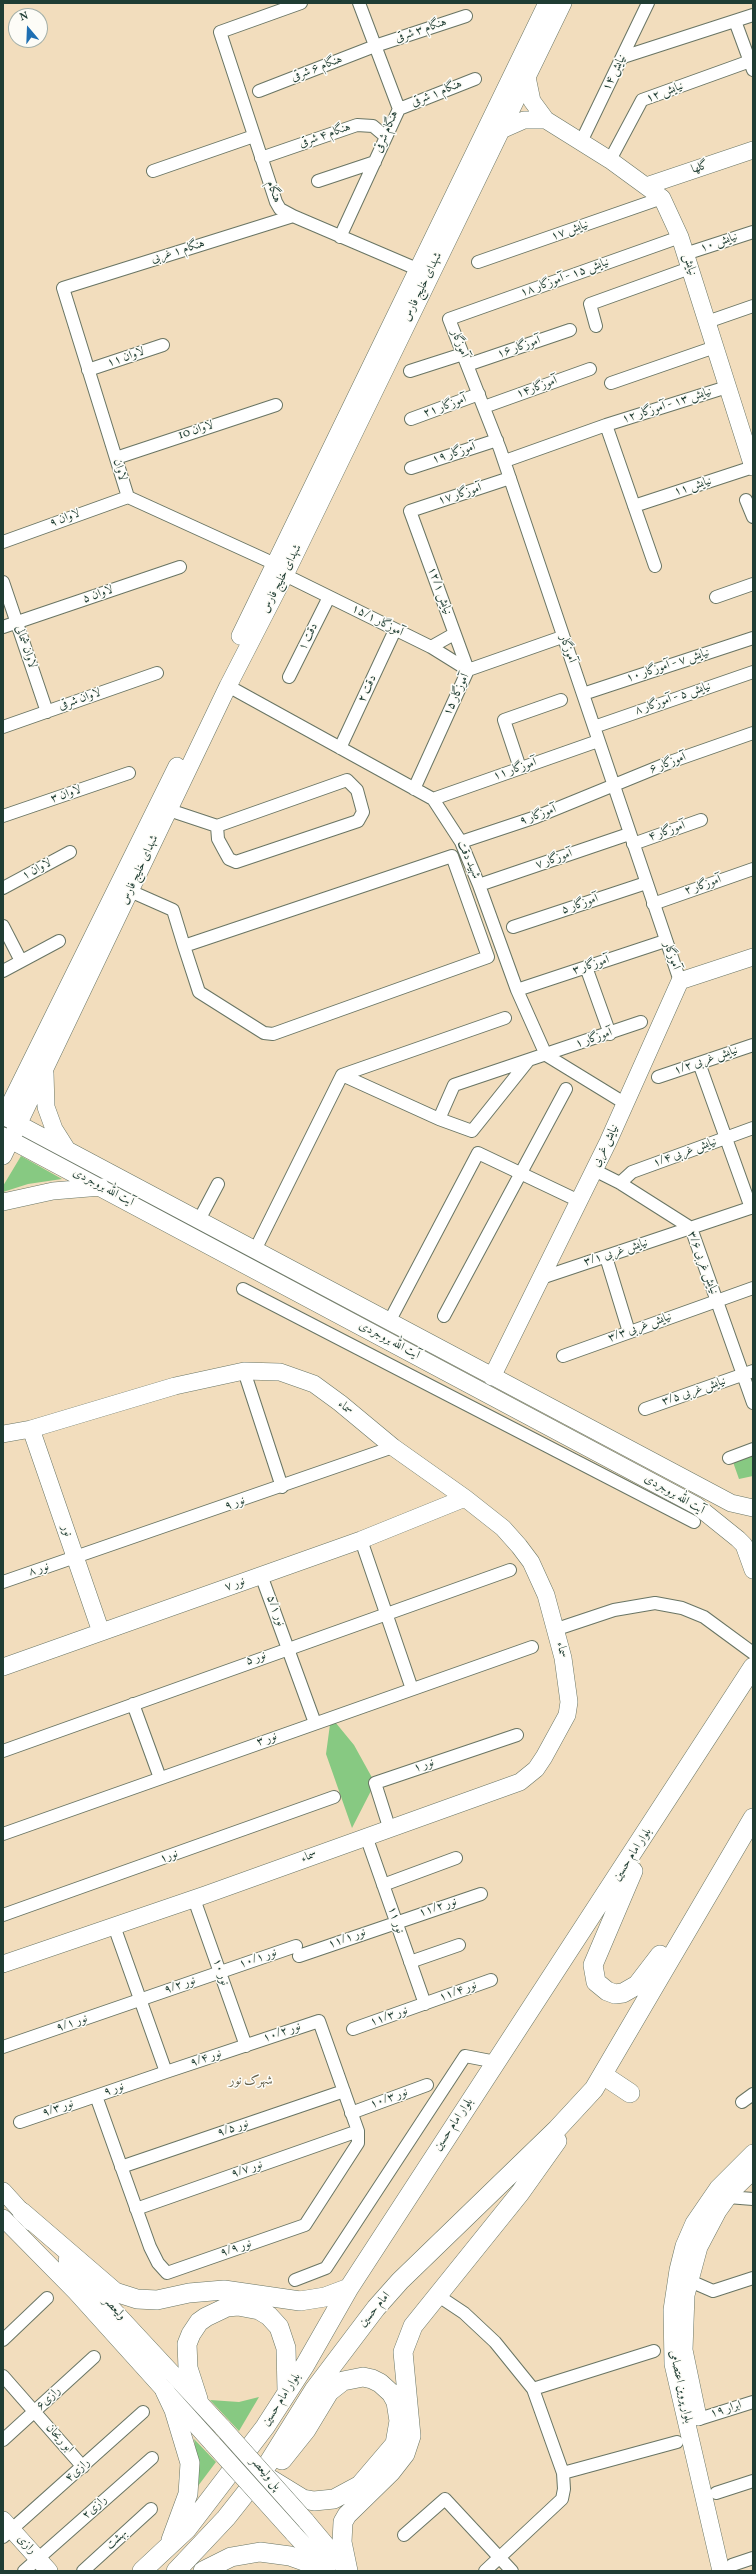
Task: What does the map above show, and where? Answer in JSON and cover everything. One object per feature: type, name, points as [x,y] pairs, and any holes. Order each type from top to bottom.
[{"type":"main road","name":"شهدای خلیج فارس","points":[[3,1156],[7,1138],[7,1119],[20,1087],[178,777],[280,569],[359,406],[417,269],[548,3]]},
{"type":"main road","name":"شهدای خلیج فارس","points":[[369,384],[563,3]]},
{"type":"main road","name":"نیایش","points":[[527,76],[532,101],[546,120],[610,160],[662,198],[680,237],[753,467]]},
{"type":"main road","points":[[499,131],[524,120],[546,120]]},
{"type":"main road","name":"گلها","points":[[646,186],[753,150]]},
{"type":"main road","name":"شهدای خلیج فارس","points":[[7,1119],[45,1070],[169,810],[178,777],[228,686],[280,569]]},
{"type":"main road","points":[[680,981],[753,957]]},
{"type":"main road","name":"نیایش غربی","points":[[492,1377],[580,1201],[626,1104],[680,981]]},
{"type":"main road","points":[[45,1070],[46,1107],[54,1129],[67,1150]]},
{"type":"main road","points":[[3,1098],[20,1087]]},
{"type":"main road","name":"آیت الله بروجردی","points":[[7,1119],[731,1503],[753,1508]]},
{"type":"main road","name":"آیت الله بروجردی","points":[[7,1138],[102,1187],[697,1506],[748,1547],[753,1570]]},
{"type":"main road","points":[[39,1155],[40,1146],[47,1139]]},
{"type":"main road","points":[[3,1202],[53,1191],[102,1187]]},
{"type":"main road","name":"سماء","points":[[3,1434],[32,1429],[168,1388],[244,1371],[280,1372],[314,1384],[340,1403],[393,1447],[465,1498],[503,1528],[531,1562],[546,1595],[557,1629],[565,1666],[568,1708],[558,1735],[536,1769],[520,1782],[389,1827],[194,1899],[114,1926],[4,1959]]},
{"type":"main road","name":"نور","points":[[32,1429],[101,1632]]},
{"type":"main road","name":"نور ۷","points":[[3,1667],[361,1540],[465,1498]]},
{"type":"main road","name":"بلوار امام حسین","points":[[142,2571],[168,2548],[212,2498],[265,2428],[348,2288],[654,1822],[753,1667]]},
{"type":"main road","points":[[630,2093],[603,2075],[690,1923],[753,1818]]},
{"type":"main road","points":[[654,1822],[593,1965],[596,1982],[600,1988],[615,1994],[629,1990],[637,1984],[676,1937],[690,1923]]},
{"type":"main road","name":"امام حسین","points":[[176,2571],[246,2494],[264,2470],[314,2390],[376,2308],[400,2281],[581,2105],[603,2075]]},
{"type":"main road","points":[[348,2571],[342,2542],[343,2522],[347,2515],[391,2472],[405,2454],[411,2426],[403,2352],[413,2326],[520,2193],[581,2105]]},
{"type":"main road","name":"بلوار پروین اعتصامی","points":[[729,2569],[711,2495],[673,2364],[672,2310],[678,2270],[684,2246],[694,2223],[718,2188],[753,2153]]},
{"type":"main road","name":"بلوار پروین اعتصامی","points":[[711,2495],[699,2418],[684,2350],[686,2295],[699,2247],[728,2197],[753,2171]]},
{"type":"main road","name":"ولیعصر","points":[[3,2191],[198,2399],[223,2428]]},
{"type":"main road","points":[[22,2212],[115,2292],[137,2299],[157,2300],[196,2292],[224,2290],[300,2301],[325,2297],[348,2288]]},
{"type":"main road","name":"ولیعصر","points":[[3,2218],[76,2292],[214,2444]]},
{"type":"main road","points":[[198,2399],[188,2368],[187,2344],[191,2334],[199,2322],[206,2317],[227,2307],[238,2306],[259,2310],[269,2316],[279,2327],[286,2348],[287,2392]]},
{"type":"main road","points":[[246,2494],[287,2455],[306,2430],[329,2392],[343,2381],[352,2378],[367,2378],[380,2383],[391,2393],[396,2402],[399,2421],[395,2444],[360,2485],[334,2499],[314,2501],[298,2496],[267,2477]]},
{"type":"main road","points":[[165,2391],[184,2441],[190,2473],[188,2494],[168,2548]]},
{"type":"main road","name":"پل ولیعصر","points":[[223,2428],[306,2521],[348,2571]]},
{"type":"main road","name":"پل ولیعصر","points":[[214,2444],[326,2570]]},
{"type":"main road","name":"رازی","points":[[6,2529],[44,2565]]},
{"type":"main road","points":[[203,2571],[231,2558],[260,2552],[290,2556],[326,2570]]},
{"type":"street","name":"هنگام","points":[[301,3],[220,32],[276,202],[280,209],[292,216],[417,269]]},
{"type":"street","name":"هنگام شرقی","points":[[340,237],[399,109],[359,3]]},
{"type":"street","name":"نیایش ۱۴","points":[[581,142],[648,3]]},
{"type":"street","points":[[623,57],[753,15]]},
{"type":"street","name":"هنگام ۳ شرقی","points":[[375,46],[466,16]]},
{"type":"street","points":[[735,21],[752,64]]},
{"type":"street","name":"هنگام ۶ شرقی","points":[[259,91],[375,46]]},
{"type":"street","name":"نیایش ۱۲","points":[[610,160],[642,100],[752,64]]},
{"type":"street","name":"هنگام ۱ شرقی","points":[[399,109],[475,79]]},
{"type":"street","name":"هنگام ۴ شرقی","points":[[261,158],[357,125],[373,126],[386,137]]},
{"type":"street","points":[[153,171],[254,136]]},
{"type":"street","points":[[318,181],[375,162]]},
{"type":"street","name":"نیایش ۱۷","points":[[478,262],[662,198]]},
{"type":"street","name":"هنگام ۱ غربی","points":[[63,288],[292,216]]},
{"type":"street","name":"نیایش ۱۰","points":[[596,326],[590,304],[753,232]]},
{"type":"street","name":"نیایش ۱۵ - آموزگار ۱۸","points":[[449,319],[680,237]]},
{"type":"street","name":"لاوان","points":[[63,288],[128,497],[280,569]]},
{"type":"street","points":[[707,322],[753,306]]},
{"type":"street","name":"آموزگار","points":[[449,319],[505,461],[562,637],[583,694],[665,941],[680,981]]},
{"type":"street","name":"آموزگار ۱۶","points":[[467,365],[570,330]]},
{"type":"street","name":"لاوان ۱۱","points":[[88,370],[163,346]]},
{"type":"street","points":[[611,383],[715,347]]},
{"type":"street","points":[[410,371],[463,354]]},
{"type":"street","name":"آموزگار۱۴","points":[[484,408],[590,369]]},
{"type":"street","name":"نیایش ۱۳ - آموزگار ۱۲","points":[[505,461],[606,425],[727,387]]},
{"type":"street","name":"آموزگار ۲۱","points":[[411,419],[479,394]]},
{"type":"street","name":"لاوان 10","points":[[116,458],[276,404]]},
{"type":"street","points":[[606,425],[655,566]]},
{"type":"street","name":"آموزگار ۱۹","points":[[411,468],[497,440]]},
{"type":"street","name":"نیایش ۱۱","points":[[634,506],[753,467]]},
{"type":"street","name":"آموزگار ۱۷","points":[[410,511],[510,478]]},
{"type":"street","name":"لاوان ۹","points":[[3,542],[128,497]]},
{"type":"street","points":[[746,500],[753,517]]},
{"type":"street","name":"نیایش ۱۲/۱","points":[[410,511],[468,670]]},
{"type":"street","name":"لاوان ۵","points":[[3,627],[180,567]]},
{"type":"street","name":"آموزگار ۱۵/۱","points":[[280,569],[329,597],[431,647],[468,670]]},
{"type":"street","name":"لاوان شمالی","points":[[3,582],[47,712]]},
{"type":"street","points":[[716,597],[753,584]]},
{"type":"street","name":"دقت ۱","points":[[289,678],[329,597]]},
{"type":"street","name":"دقت ۲","points":[[340,748],[395,630]]},
{"type":"street","points":[[431,647],[454,634]]},
{"type":"street","name":"آموزگار ۱۵","points":[[414,789],[468,670],[562,637]]},
{"type":"street","name":"نیایش ۷ - آموزگار ۱۰","points":[[583,694],[753,638]]},
{"type":"street","name":"نیایش ۵ - آموزگار ۸","points":[[594,727],[753,672]]},
{"type":"street","name":"لاوان شرقی","points":[[3,727],[156,673]]},
{"type":"street","name":"شهید دقت","points":[[228,686],[433,799],[461,842],[479,885],[517,990],[546,1056]]},
{"type":"street","points":[[520,768],[504,720],[561,700]]},
{"type":"street","name":"آموزگار ۶","points":[[613,786],[753,733]]},
{"type":"street","name":"آموزگار ۱۱","points":[[433,799],[598,741]]},
{"type":"street","name":"لاوان ۳","points":[[3,816],[129,773]]},
{"type":"street","points":[[169,810],[217,826],[347,780],[357,790],[363,812],[358,820],[236,862],[229,859],[218,839],[217,826]]},
{"type":"street","name":"آموزگار ۹","points":[[461,842],[536,817],[613,786]]},
{"type":"street","name":"آموزگار ۴","points":[[631,839],[701,820]]},
{"type":"street","name":"آموزگار ۷","points":[[479,885],[631,839]]},
{"type":"street","name":"لاوان ۱","points":[[3,888],[70,852]]},
{"type":"street","points":[[130,891],[173,910],[198,992],[264,1033],[273,1034],[488,956],[452,856],[184,946]]},
{"type":"street","name":"آموزگار ۲","points":[[653,904],[753,869]]},
{"type":"street","name":"آموزگار ۵","points":[[514,927],[646,882]]},
{"type":"street","points":[[3,926],[21,961]]},
{"type":"street","points":[[3,971],[59,941]]},
{"type":"street","name":"آموزگار ۳","points":[[517,990],[665,941]]},
{"type":"street","points":[[586,967],[610,1034]]},
{"type":"street","points":[[255,1250],[342,1075],[505,1018]]},
{"type":"street","name":"آموزگار ۱","points":[[439,1119],[454,1085],[546,1056],[641,1022]]},
{"type":"street","name":"نیایش غربی ۱/۲","points":[[658,1077],[753,1045]]},
{"type":"street","points":[[546,1056],[626,1104]]},
{"type":"street","points":[[342,1075],[439,1119],[472,1131],[528,1061]]},
{"type":"street","points":[[699,1063],[725,1138],[752,1208]]},
{"type":"street","points":[[444,1316],[520,1172],[566,1090]]},
{"type":"street","name":"نیایش غربی ۱/۴","points":[[620,1183],[632,1172],[753,1128]]},
{"type":"street","points":[[389,1322],[478,1153],[580,1201]]},
{"type":"street","name":"نیایش غربی ۳/۶","points":[[594,1170],[620,1183],[691,1228],[717,1300],[748,1373],[753,1403]]},
{"type":"street","points":[[198,1220],[218,1184]]},
{"type":"street","name":"نیایش غربی ۳/۱","points":[[541,1278],[752,1208]]},
{"type":"street","points":[[606,1257],[629,1332]]},
{"type":"street","name":"نیایش غربی ۳/۳","points":[[563,1356],[753,1288]]},
{"type":"street","points":[[243,1289],[694,1522]]},
{"type":"street","points":[[288,1312],[298,1292]]},
{"type":"street","points":[[244,1371],[282,1487]]},
{"type":"street","name":"نیایش غربی ۳/۵","points":[[645,1409],[748,1373]]},
{"type":"street","points":[[483,1391],[485,1414]]},
{"type":"street","points":[[485,1414],[508,1405]]},
{"type":"street","name":"نور ۹","points":[[75,1559],[393,1447]]},
{"type":"street","points":[[729,1458],[753,1449]]},
{"type":"street","points":[[629,1469],[634,1491]]},
{"type":"street","points":[[361,1540],[412,1688]]},
{"type":"street","name":"نور ۸","points":[[3,1582],[75,1559]]},
{"type":"street","name":"نور ۵","points":[[3,1751],[510,1570]]},
{"type":"street","name":"نور ۵/۱","points":[[261,1575],[289,1648],[315,1723]]},
{"type":"street","points":[[557,1629],[614,1610],[655,1603],[682,1608],[704,1617],[753,1653]]},
{"type":"street","name":"نور ۳","points":[[3,1834],[412,1688],[532,1647]]},
{"type":"street","points":[[133,1704],[160,1778]]},
{"type":"street","name":"نور ۱","points":[[389,1827],[375,1783],[517,1735]]},
{"type":"street","name":"نور۱","points":[[3,1915],[334,1797]]},
{"type":"street","name":"نور ۱۱","points":[[366,1836],[425,2004]]},
{"type":"street","points":[[383,1885],[456,1858]]},
{"type":"street","name":"نور ۱۱/۲","points":[[396,1921],[481,1894]]},
{"type":"street","name":"نور ۱۰","points":[[194,1899],[246,2046]]},
{"type":"street","name":"نور ۱۱/۱","points":[[298,1951],[396,1921]]},
{"type":"street","points":[[114,1926],[166,2072]]},
{"type":"street","points":[[410,1962],[459,1945]]},
{"type":"street","name":"نور ۱۰/۱","points":[[220,1972],[298,1951]]},
{"type":"street","name":"نور ۹/۲","points":[[140,2000],[220,1972]]},
{"type":"street","name":"نور ۱۱/۴","points":[[425,2004],[491,1980]]},
{"type":"street","name":"نور ۹/۱","points":[[3,2047],[140,2000]]},
{"type":"street","name":"نور ۱۱/۳","points":[[353,2029],[425,2004]]},
{"type":"street","name":"نور ۱۰/۲","points":[[246,2046],[319,2021],[344,2091]]},
{"type":"street","name":"نور ۹/۴","points":[[166,2072],[246,2046]]},
{"type":"street","points":[[295,2280],[326,2268],[465,2056],[496,2062]]},
{"type":"street","name":"نور ۹","points":[[166,2072],[96,2096],[150,2247],[158,2263],[167,2273]]},
{"type":"street","name":"نور ۱۰/۳","points":[[351,2113],[427,2085]]},
{"type":"street","points":[[344,2091],[358,2131]]},
{"type":"street","name":"نور ۹/۵","points":[[121,2166],[344,2091]]},
{"type":"street","points":[[742,2102],[753,2094]]},
{"type":"street","name":"نور ۹/۳","points":[[20,2122],[96,2096]]},
{"type":"street","name":"نور ۹/۷","points":[[136,2208],[358,2131]]},
{"type":"street","name":"نور ۹/۹","points":[[167,2273],[305,2225],[358,2143],[358,2131]]},
{"type":"street","points":[[728,2197],[753,2200]]},
{"type":"street","points":[[690,2282],[713,2291],[753,2278]]},
{"type":"street","points":[[437,2295],[464,2313],[495,2342],[532,2389],[563,2473],[564,2489],[562,2499],[485,2571]]},
{"type":"street","points":[[3,2340],[48,2298]]},
{"type":"street","points":[[532,2389],[654,2351]]},
{"type":"street","name":"رازی۶","points":[[3,2440],[94,2357]]},
{"type":"street","name":"ابو ریحان","points":[[3,2376],[83,2467]]},
{"type":"street","name":"ابرار ۱۹","points":[[699,2418],[753,2402]]},
{"type":"street","name":"رازی۴","points":[[6,2529],[83,2467],[143,2412]]},
{"type":"street","points":[[563,2473],[677,2442]]},
{"type":"street","name":"رازی۲","points":[[24,2571],[44,2565],[152,2458]]},
{"type":"street","points":[[711,2495],[753,2481]]},
{"type":"street","points":[[404,2535],[445,2499],[512,2571]]},
{"type":"street","name":"بهشت","points":[[83,2571],[152,2509]]},
{"type":"street","points":[[729,2569],[753,2558]]},
{"type":"green space","points":[[21,1156],[62,1179],[28,1184],[3,1192],[3,1186]]},
{"type":"green space","points":[[753,1455],[753,1476],[739,1479],[733,1462]]},
{"type":"green space","points":[[331,1717],[354,1745],[375,1783],[352,1828],[326,1754]]},
{"type":"green space","points":[[259,2397],[239,2431],[210,2400],[239,2402]]},
{"type":"green space","points":[[194,2439],[216,2462],[195,2490],[197,2460]]},
{"type":"district","name":"شهرک نور","points":[[251,2082]]}]
